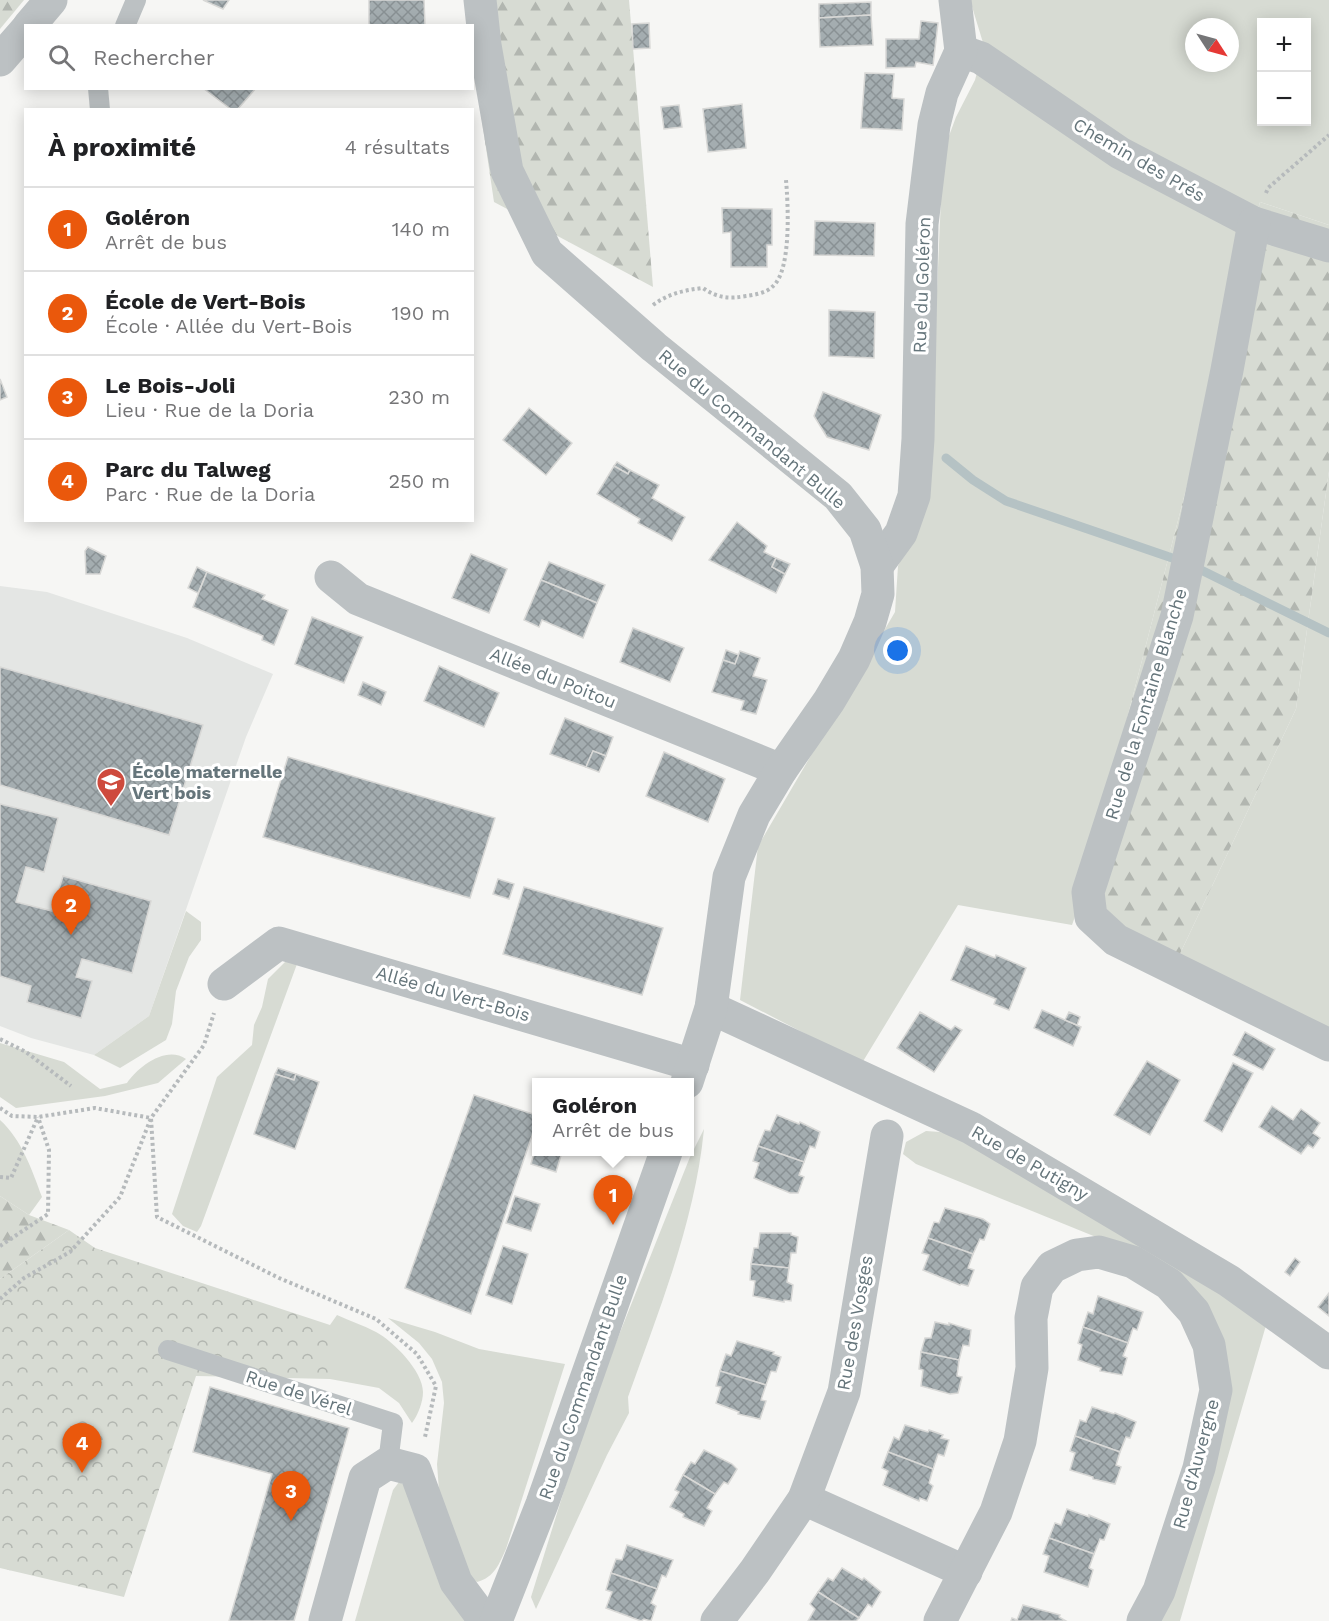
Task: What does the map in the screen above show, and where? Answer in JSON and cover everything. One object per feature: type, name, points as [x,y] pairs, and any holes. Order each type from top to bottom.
[{"type":"street","points":[[31,24],[51,0]]},
{"type":"street","name":"Rue du Commandant Bulle","points":[[480,0],[485,45],[507,171],[548,253],[626,322],[838,496],[865,530],[877,566],[878,594],[870,622],[854,659],[754,815],[729,877],[711,1008],[690,1074]]},
{"type":"street","points":[[955,0],[961,51]]},
{"type":"street","points":[[0,60],[24,32]]},
{"type":"street","name":"Chemin des Prés","points":[[961,51],[981,58],[1120,153],[1254,223],[1329,246]]},
{"type":"street","name":"Rue du Goléron","points":[[877,566],[901,534],[914,496],[918,439],[922,224],[927,170],[942,93],[961,51]]},
{"type":"street","name":"Rue de la Fontaine Blanche","points":[[1254,223],[1177,616],[1088,892],[1091,917],[1116,940],[1329,1045]]},
{"type":"street","name":"Allée du Poitou","points":[[330,577],[358,599],[781,770]]},
{"type":"street","name":"Allée du Vert-Bois","points":[[224,984],[279,943],[690,1074]]},
{"type":"street","name":"Rue de Putigny","points":[[711,1008],[971,1128],[1229,1281],[1329,1353]]},
{"type":"street","name":"Rue des Vosges","points":[[717,1621],[755,1571],[804,1499],[844,1392],[887,1136]]},
{"type":"street","name":"Rue du Commandant Bulle","points":[[496,1621],[542,1504],[665,1156]]},
{"type":"street","name":"Rue d'Auvergne","points":[[940,1621],[996,1512],[1020,1442],[1032,1368],[1031,1318],[1037,1287],[1052,1267],[1077,1255],[1099,1252],[1133,1262],[1169,1284],[1194,1312],[1209,1345],[1216,1390],[1199,1468],[1159,1591],[1143,1621]]},
{"type":"street","points":[[325,1621],[365,1478],[388,1463],[415,1470],[456,1582],[485,1621]]},
{"type":"street","points":[[804,1499],[966,1572]]},
{"type":"lane","points":[[126,24],[136,0]]},
{"type":"lane","points":[[98,90],[100,108]]},
{"type":"lane","name":"Rue de Vérel","points":[[168,1350],[393,1423]]},
{"type":"lane","points":[[388,1463],[393,1423]]},
{"type":"path","points":[[1254,223],[1268,188],[1329,135]]},
{"type":"path","points":[[626,322],[665,296],[687,290],[703,288],[715,296],[737,298],[757,294],[773,287],[782,271],[785,252],[788,204],[786,180]]},
{"type":"path","points":[[0,1299],[24,1278],[70,1252],[120,1197],[151,1118],[204,1045],[224,984]]},
{"type":"path","points":[[0,1039],[26,1052],[71,1086]]},
{"type":"path","points":[[0,1108],[12,1116],[38,1117],[95,1108],[151,1118]]},
{"type":"path","points":[[0,1177],[11,1178],[38,1117]]},
{"type":"path","points":[[0,1246],[48,1214],[49,1150],[38,1117]]},
{"type":"path","points":[[151,1118],[157,1217],[279,1278],[376,1319],[417,1354],[436,1386],[425,1437],[393,1423]]},
{"type":"shaded area","name":"École maternelle Vert bois","points":[[0,586],[47,592],[187,638],[273,674],[246,737],[149,1016],[94,1055],[31,1038],[0,1026]]},
{"type":"green space","points":[[0,0],[24,0],[0,29]]},
{"type":"green space","points":[[464,0],[629,0],[653,287],[494,202],[474,67],[474,24],[468,24]]},
{"type":"green space","points":[[970,0],[1329,0],[1329,225],[1260,202],[1072,925],[958,905],[862,1063],[740,1000],[758,846],[895,612],[898,566],[928,499],[943,152],[956,117],[975,80],[984,46]]},
{"type":"green space","points":[[1260,202],[1329,225],[1329,471],[1296,709],[1178,958],[1079,905]]},
{"type":"green space","points":[[1329,471],[1329,1033],[1178,958],[1296,709]]},
{"type":"green space","points":[[186,911],[201,922],[201,940],[189,957],[176,991],[172,1024],[166,1040],[120,1068],[94,1055],[149,1016]]},
{"type":"green space","points":[[286,961],[297,964],[197,1232],[183,1226],[172,1214],[217,1077],[252,1045],[254,1025],[262,1007],[268,979]]},
{"type":"green space","points":[[0,1043],[64,1062],[100,1089],[127,1083],[145,1065],[161,1056],[178,1055],[186,1059],[158,1083],[105,1096],[16,1108],[0,1097]]},
{"type":"green space","points":[[0,1120],[20,1146],[42,1197],[29,1215],[0,1196]]},
{"type":"green space","points":[[704,1129],[693,1198],[674,1265],[628,1397],[629,1413],[607,1455],[536,1609],[531,1597],[572,1465],[615,1345],[690,1157],[694,1156],[694,1149]]},
{"type":"green space","points":[[926,1131],[956,1136],[1267,1322],[1180,1621],[1158,1621],[1227,1364],[1128,1250],[916,1164],[903,1154],[906,1142]]},
{"type":"green space","points":[[0,1196],[29,1215],[69,1230],[0,1279]]},
{"type":"green space","points":[[69,1230],[95,1248],[330,1325],[330,1379],[196,1376],[124,1597],[0,1568],[0,1279]]},
{"type":"green space","points":[[337,1315],[383,1336],[413,1366],[422,1384],[423,1392],[420,1408],[412,1423],[399,1403],[379,1388],[330,1379],[330,1325]]},
{"type":"green space","points":[[388,1318],[435,1332],[479,1349],[565,1364],[506,1549],[498,1565],[483,1580],[477,1582],[463,1573],[441,1517],[437,1464],[444,1403],[442,1382],[432,1359],[419,1343]]},
{"type":"green space","points":[[399,1482],[409,1487],[474,1621],[355,1621],[393,1490]]},
{"type":"building","points":[[203,0],[229,0],[223,9]]},
{"type":"building","points":[[369,0],[424,0],[425,24],[369,24]]},
{"type":"building","points":[[871,2],[871,15],[819,18],[819,4]]},
{"type":"building","points":[[871,15],[873,45],[820,47],[819,18]]},
{"type":"building","points":[[921,21],[938,23],[933,65],[916,62],[915,67],[886,68],[886,39],[919,39]]},
{"type":"building","points":[[649,23],[650,48],[633,49],[632,24]]},
{"type":"building","points":[[865,73],[894,74],[892,98],[904,99],[902,130],[861,128]]},
{"type":"building","points":[[206,90],[254,90],[239,108],[229,108]]},
{"type":"building","points":[[742,104],[746,148],[708,152],[703,109]]},
{"type":"building","points":[[679,105],[682,127],[664,129],[661,107]]},
{"type":"building","points":[[722,208],[772,209],[772,245],[767,245],[767,267],[731,267],[731,232],[723,233]]},
{"type":"building","points":[[815,221],[875,223],[874,256],[814,255]]},
{"type":"building","points":[[829,310],[875,312],[874,358],[829,356]]},
{"type":"building","points":[[0,379],[7,397],[0,400]]},
{"type":"building","points":[[823,392],[881,415],[869,450],[827,437],[814,416]]},
{"type":"building","points":[[529,408],[572,443],[546,475],[503,440]]},
{"type":"building","points":[[617,462],[630,470],[628,474],[614,466]]},
{"type":"building","points":[[614,466],[628,474],[630,470],[659,485],[652,498],[685,517],[672,541],[638,523],[640,519],[597,494]]},
{"type":"building","points":[[737,522],[767,546],[764,552],[776,558],[772,567],[785,574],[776,593],[709,560]]},
{"type":"building","points":[[88,547],[106,556],[100,574],[86,574],[85,551]]},
{"type":"building","points":[[471,554],[507,569],[489,613],[452,598]]},
{"type":"building","points":[[776,558],[790,564],[785,574],[772,567]]},
{"type":"building","points":[[549,562],[605,585],[597,603],[541,580]]},
{"type":"building","points":[[197,567],[207,572],[198,593],[188,588]]},
{"type":"building","points":[[207,572],[265,595],[262,599],[288,610],[274,645],[262,640],[263,636],[193,607]]},
{"type":"building","points":[[541,580],[597,603],[583,638],[542,620],[539,627],[524,620]]},
{"type":"building","points":[[312,617],[363,637],[344,683],[295,664]]},
{"type":"building","points":[[633,628],[684,648],[670,682],[620,662]]},
{"type":"building","points":[[726,650],[739,655],[735,664],[723,660]]},
{"type":"building","points":[[740,651],[760,658],[753,676],[767,680],[756,714],[741,710],[744,701],[712,692],[723,660],[735,664]]},
{"type":"building","points":[[439,666],[499,693],[484,727],[424,701]]},
{"type":"building","points":[[0,667],[203,725],[169,835],[0,785]]},
{"type":"building","points":[[363,682],[386,692],[381,705],[358,695]]},
{"type":"building","points":[[565,718],[613,737],[606,756],[593,751],[586,767],[550,754]]},
{"type":"building","points":[[593,751],[606,756],[599,772],[586,767]]},
{"type":"building","points":[[664,752],[725,779],[708,822],[646,796]]},
{"type":"building","points":[[288,757],[495,818],[470,898],[263,837]]},
{"type":"building","points":[[0,804],[58,818],[44,872],[26,867],[16,902],[52,911],[63,876],[151,901],[132,973],[82,959],[76,977],[92,981],[81,1018],[27,1002],[31,986],[0,976]]},
{"type":"building","points":[[498,879],[514,884],[509,899],[493,894]]},
{"type":"building","points":[[524,887],[663,928],[642,995],[503,954]]},
{"type":"building","points":[[966,946],[995,958],[996,955],[1026,968],[1009,1010],[994,1004],[996,999],[951,980]]},
{"type":"building","points":[[1042,1010],[1081,1027],[1073,1046],[1034,1028]]},
{"type":"building","points":[[920,1012],[951,1030],[955,1026],[962,1030],[934,1072],[897,1048]]},
{"type":"building","points":[[1069,1012],[1080,1017],[1077,1025],[1065,1020]]},
{"type":"building","points":[[1245,1032],[1275,1049],[1263,1070],[1233,1055]]},
{"type":"building","points":[[1147,1061],[1180,1080],[1150,1135],[1114,1115]]},
{"type":"building","points":[[1233,1063],[1253,1073],[1222,1132],[1204,1121]]},
{"type":"building","points":[[278,1068],[296,1074],[294,1080],[275,1074]]},
{"type":"building","points":[[275,1074],[294,1080],[296,1074],[319,1082],[295,1149],[254,1134]]},
{"type":"building","points":[[474,1095],[532,1114],[532,1136],[471,1314],[405,1288]]},
{"type":"building","points":[[1272,1106],[1293,1120],[1301,1109],[1320,1123],[1313,1133],[1320,1138],[1313,1148],[1308,1145],[1301,1154],[1259,1127]]},
{"type":"building","points":[[777,1115],[799,1124],[800,1122],[820,1132],[815,1148],[810,1146],[804,1162],[758,1146],[765,1130],[770,1131]]},
{"type":"building","points":[[758,1146],[804,1162],[799,1175],[804,1177],[798,1193],[790,1193],[754,1178],[759,1163],[753,1161]]},
{"type":"building","points":[[533,1156],[561,1156],[556,1172],[531,1164]]},
{"type":"building","points":[[515,1196],[540,1204],[531,1231],[506,1223]]},
{"type":"building","points":[[945,1208],[983,1219],[990,1224],[984,1240],[980,1239],[973,1254],[928,1238],[934,1222],[939,1223]]},
{"type":"building","points":[[760,1233],[791,1233],[798,1237],[796,1253],[791,1253],[789,1268],[751,1264],[754,1248],[758,1248]]},
{"type":"building","points":[[928,1238],[973,1254],[968,1268],[974,1270],[968,1286],[923,1270],[929,1255],[922,1253]]},
{"type":"building","points":[[503,1246],[528,1254],[512,1304],[486,1295]]},
{"type":"building","points":[[1295,1258],[1300,1262],[1290,1276],[1285,1272]]},
{"type":"building","points":[[751,1264],[789,1268],[787,1282],[793,1285],[791,1301],[784,1300],[784,1302],[753,1296],[755,1281],[750,1280]]},
{"type":"building","points":[[1329,1293],[1329,1316],[1318,1307]]},
{"type":"building","points":[[1098,1296],[1143,1312],[1137,1330],[1133,1328],[1128,1343],[1083,1327],[1088,1312],[1093,1314]]},
{"type":"building","points":[[935,1322],[949,1325],[949,1323],[971,1330],[969,1346],[963,1345],[959,1360],[921,1352],[925,1338],[931,1338]]},
{"type":"building","points":[[1083,1327],[1128,1343],[1123,1356],[1127,1358],[1122,1375],[1100,1371],[1101,1368],[1078,1360],[1082,1345],[1078,1343]]},
{"type":"building","points":[[737,1341],[774,1352],[773,1354],[781,1357],[776,1372],[771,1371],[766,1385],[720,1371],[726,1354],[731,1356]]},
{"type":"building","points":[[921,1352],[959,1360],[957,1376],[962,1377],[958,1393],[950,1394],[921,1386],[923,1370],[919,1369]]},
{"type":"building","points":[[720,1371],[766,1385],[761,1400],[766,1401],[760,1419],[738,1414],[739,1412],[716,1403],[721,1387],[716,1386]]},
{"type":"building","points":[[210,1387],[349,1428],[294,1621],[229,1621],[272,1474],[193,1452]]},
{"type":"building","points":[[1092,1407],[1136,1422],[1130,1438],[1126,1437],[1120,1452],[1075,1436],[1080,1420],[1086,1422]]},
{"type":"building","points":[[905,1425],[928,1432],[929,1430],[949,1440],[944,1456],[938,1454],[933,1469],[888,1452],[894,1437],[899,1440]]},
{"type":"building","points":[[1075,1436],[1120,1452],[1116,1465],[1121,1467],[1115,1484],[1070,1470],[1075,1453],[1070,1451]]},
{"type":"building","points":[[704,1450],[732,1464],[737,1469],[728,1484],[724,1482],[715,1494],[683,1475],[691,1462],[695,1464]]},
{"type":"building","points":[[888,1452],[933,1469],[929,1483],[933,1486],[927,1501],[920,1498],[919,1501],[883,1485],[888,1471],[882,1468]]},
{"type":"building","points":[[683,1475],[715,1494],[707,1508],[712,1511],[704,1526],[683,1517],[684,1514],[670,1507],[679,1492],[675,1490]]},
{"type":"building","points":[[1067,1509],[1110,1524],[1104,1540],[1100,1539],[1094,1554],[1049,1538],[1055,1523],[1061,1525]]},
{"type":"building","points":[[1049,1538],[1094,1554],[1089,1568],[1093,1570],[1088,1587],[1044,1572],[1049,1556],[1043,1554]]},
{"type":"building","points":[[627,1545],[673,1560],[666,1577],[662,1575],[657,1589],[611,1573],[616,1559],[622,1560]]},
{"type":"building","points":[[842,1568],[862,1580],[864,1578],[881,1592],[872,1607],[868,1604],[859,1618],[818,1592],[828,1578],[833,1581]]},
{"type":"building","points":[[611,1573],[657,1589],[651,1603],[656,1606],[651,1621],[644,1619],[641,1621],[606,1608],[612,1592],[606,1590]]},
{"type":"building","points":[[818,1592],[859,1618],[856,1621],[808,1621],[815,1609],[810,1604]]},
{"type":"building","points":[[1023,1605],[1060,1615],[1059,1617],[1066,1621],[1011,1621],[1012,1618],[1017,1620]]},
{"type":"waterway","points":[[946,458],[973,480],[1006,501],[1181,561]]},
{"type":"waterway","points":[[1197,568],[1329,633]]},
{"type":"place","name":"École maternelle Vert bois","points":[[111,808]]},
{"type":"place","name":"École de Vert-Bois","points":[[71,935]]},
{"type":"place","name":"Goléron","points":[[613,1225]]},
{"type":"place","name":"Parc du Talweg","points":[[82,1473]]},
{"type":"place","name":"Le Bois-Joli","points":[[291,1521]]}]
